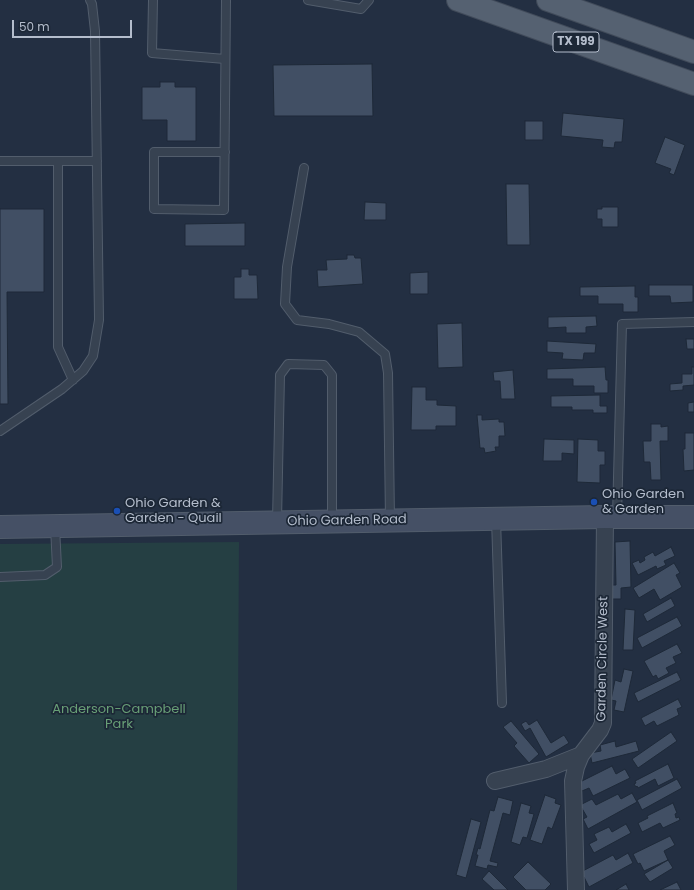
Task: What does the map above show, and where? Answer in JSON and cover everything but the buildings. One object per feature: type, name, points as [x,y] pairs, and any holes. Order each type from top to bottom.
[{"type":"main road","name":"TX 199","points":[[458,0],[694,84]]},
{"type":"main road","name":"TX 199","points":[[548,0],[694,52]]},
{"type":"main road","points":[[644,67],[656,39]]},
{"type":"street","name":"Garden Circle West","points":[[576,890],[573,781],[576,767],[581,755],[600,730],[603,723],[611,517]]},
{"type":"street","name":"Ohio Garden Road","points":[[0,527],[496,518],[694,517]]},
{"type":"street","points":[[495,781],[546,769],[581,755]]},
{"type":"lane","points":[[0,432],[62,389],[83,371],[93,356],[99,320],[95,31],[92,4],[90,0]]},
{"type":"lane","points":[[153,0],[152,53],[226,59]]},
{"type":"lane","points":[[225,152],[154,152],[154,208],[224,210],[225,152],[226,59],[226,0]]},
{"type":"lane","points":[[308,0],[361,9],[369,0]]},
{"type":"lane","points":[[58,161],[58,347],[73,380]]},
{"type":"lane","points":[[0,162],[97,161]]},
{"type":"lane","points":[[304,168],[287,267],[285,304],[297,320],[328,324],[359,332],[385,354],[388,373],[390,520]]},
{"type":"lane","points":[[611,517],[622,324],[694,322]]},
{"type":"lane","points":[[277,522],[280,375],[288,364],[324,365],[332,375],[332,521]]},
{"type":"lane","points":[[496,518],[502,703]]},
{"type":"lane","points":[[0,577],[45,575],[57,567],[55,526]]},
{"type":"green space","name":"Anderson-Campbell Park","points":[[239,542],[237,890],[0,890],[0,544]]},
{"type":"place","name":"Ohio Garden & Garden","points":[[594,502]]},
{"type":"place","name":"Ohio Garden & Garden - Quail","points":[[117,511]]}]
